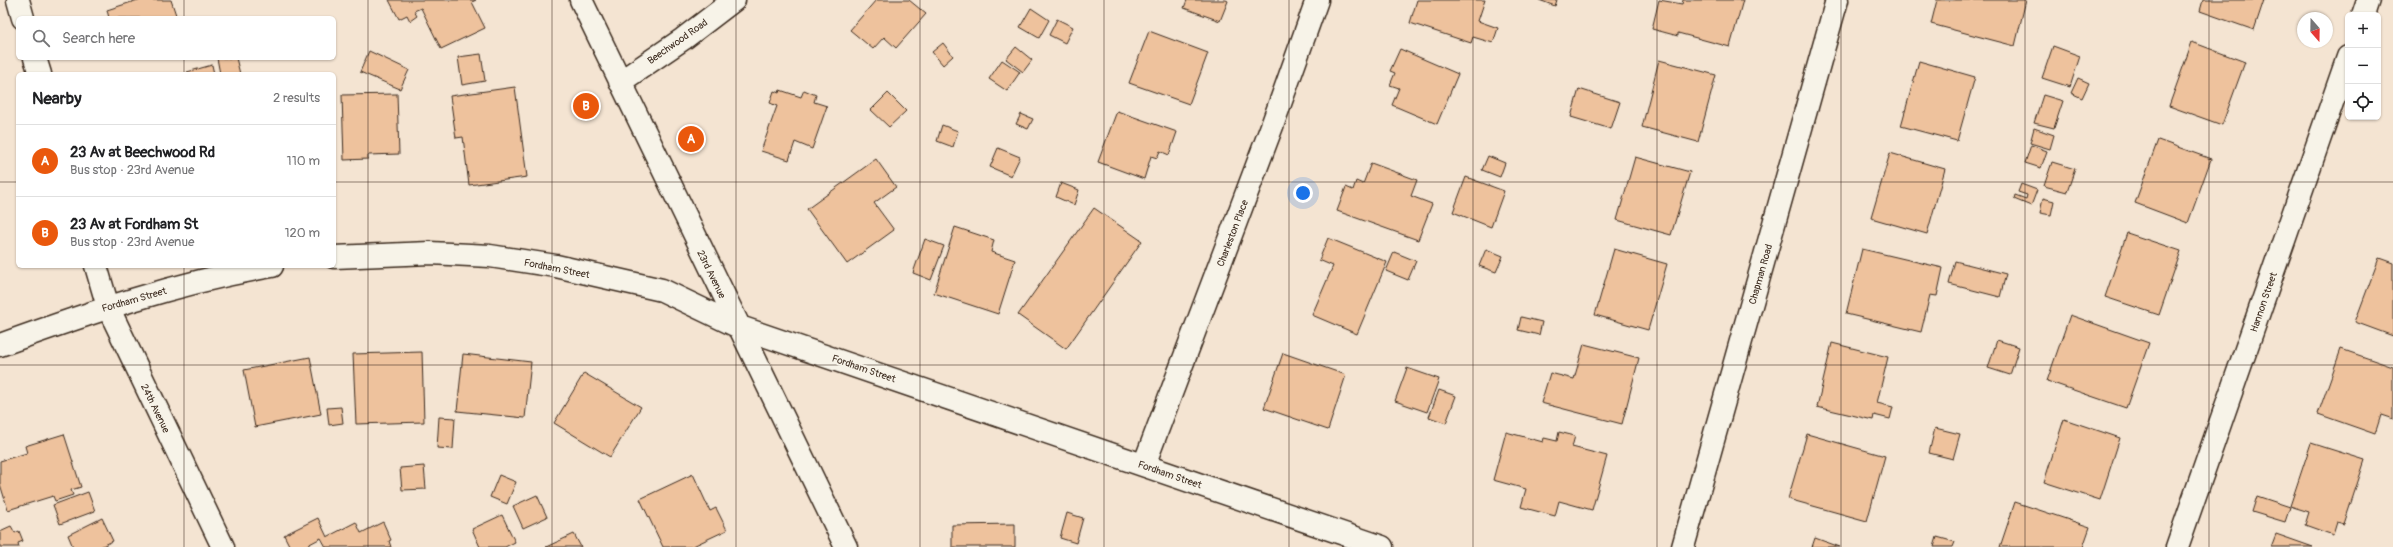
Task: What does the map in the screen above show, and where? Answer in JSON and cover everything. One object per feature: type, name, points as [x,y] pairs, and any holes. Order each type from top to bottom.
[{"type":"street","points":[[18,0],[22,16]]},
{"type":"street","name":"23rd Avenue","points":[[581,0],[737,326],[846,547]]},
{"type":"street","name":"Beechwood Road","points":[[620,82],[734,0]]},
{"type":"street","name":"Charleston Place","points":[[1144,465],[1269,134],[1317,0]]},
{"type":"street","name":"Chapman Road","points":[[1683,547],[1837,0]]},
{"type":"street","points":[[2363,12],[2368,0]]},
{"type":"street","points":[[36,60],[39,72]]},
{"type":"street","name":"Hannon Street","points":[[2177,547],[2345,66]]},
{"type":"street","name":"Fordham Street","points":[[336,257],[437,253],[490,256],[556,266],[662,290],[737,326],[1382,547]]},
{"type":"street","name":"24th Avenue","points":[[97,268],[108,306],[223,547]]},
{"type":"street","name":"Fordham Street","points":[[0,345],[108,306],[226,274],[260,268]]},
{"type":"building","points":[[138,0],[171,0],[176,16],[108,16],[107,10]]},
{"type":"building","points":[[389,0],[476,0],[472,2],[485,28],[441,49],[421,8],[414,11],[417,16],[410,21],[407,15],[399,19]]},
{"type":"building","points":[[876,0],[909,0],[926,14],[896,48],[884,37],[873,49],[850,30]]},
{"type":"building","points":[[1187,0],[1228,1],[1220,21],[1184,8]]},
{"type":"building","points":[[1417,0],[1485,0],[1478,21],[1498,28],[1493,43],[1473,37],[1471,43],[1410,23]]},
{"type":"building","points":[[1539,0],[1557,0],[1555,6]]},
{"type":"building","points":[[1659,0],[1682,4],[1683,0],[1743,0],[1730,47],[1678,33],[1678,36],[1652,29]]},
{"type":"building","points":[[1937,0],[2026,0],[2015,46],[1931,24]]},
{"type":"building","points":[[2203,0],[2264,0],[2254,30],[2200,11]]},
{"type":"building","points":[[1031,8],[1049,20],[1039,38],[1020,27]]},
{"type":"building","points":[[1057,19],[1073,27],[1065,43],[1049,35]]},
{"type":"building","points":[[1149,31],[1208,53],[1189,104],[1129,83]]},
{"type":"building","points":[[2192,42],[2245,62],[2222,125],[2169,106]]},
{"type":"building","points":[[943,43],[953,56],[943,65],[932,52]]},
{"type":"building","points":[[2053,46],[2080,56],[2070,87],[2042,78]]},
{"type":"building","points":[[1016,47],[1032,60],[1023,72],[1006,59]]},
{"type":"building","points":[[1400,49],[1458,74],[1437,124],[1392,105],[1399,88],[1390,85],[1395,73],[1390,71]]},
{"type":"building","points":[[369,51],[409,70],[400,89],[360,72]]},
{"type":"building","points":[[481,54],[485,81],[462,85],[458,57]]},
{"type":"building","points":[[217,60],[236,60],[240,72],[220,72]]},
{"type":"building","points":[[1002,60],[1020,72],[1007,91],[989,79]]},
{"type":"building","points":[[1659,60],[1716,75],[1698,142],[1642,127]]},
{"type":"building","points":[[1919,61],[1975,77],[1957,141],[1901,126]]},
{"type":"building","points":[[212,65],[214,72],[187,72]]},
{"type":"building","points":[[2078,78],[2089,83],[2082,98],[2071,93]]},
{"type":"building","points":[[515,87],[527,177],[469,185],[463,137],[456,138],[450,96]]},
{"type":"building","points":[[1579,89],[1620,102],[1611,129],[1571,117]]},
{"type":"building","points":[[780,90],[801,97],[804,90],[816,95],[814,102],[827,106],[812,149],[795,142],[789,160],[761,151],[777,106],[770,103],[774,91],[779,93]]},
{"type":"building","points":[[888,93],[906,111],[889,127],[871,110]]},
{"type":"building","points":[[397,94],[399,154],[368,155],[368,159],[344,160],[342,95]]},
{"type":"building","points":[[2043,95],[2063,101],[2054,128],[2034,123]]},
{"type":"building","points":[[1117,111],[1177,132],[1169,155],[1160,151],[1157,158],[1151,156],[1144,179],[1098,162]]},
{"type":"building","points":[[1021,114],[1033,119],[1028,129],[1016,124]]},
{"type":"building","points":[[942,125],[958,131],[953,147],[937,141]]},
{"type":"building","points":[[2034,128],[2054,135],[2050,149],[2030,143]]},
{"type":"building","points":[[2158,140],[2211,159],[2188,223],[2135,203]]},
{"type":"building","points":[[2031,145],[2047,151],[2041,168],[2025,163]]},
{"type":"building","points":[[998,148],[1020,157],[1011,176],[990,167]]},
{"type":"building","points":[[1890,153],[1945,169],[1927,234],[1871,218]]},
{"type":"building","points":[[1488,156],[1505,163],[1500,177],[1482,170]]},
{"type":"building","points":[[1635,157],[1690,172],[1671,235],[1617,220]]},
{"type":"building","points":[[876,159],[896,187],[874,203],[894,230],[847,264],[807,209]]},
{"type":"building","points":[[2052,162],[2075,169],[2067,192],[2044,186]]},
{"type":"building","points":[[1371,163],[1417,180],[1411,196],[1432,204],[1418,240],[1337,211],[1346,187],[1353,190],[1356,181],[1363,184]]},
{"type":"building","points":[[1466,177],[1504,191],[1491,227],[1453,212]]},
{"type":"building","points":[[1061,183],[1079,190],[1074,205],[1056,197]]},
{"type":"building","points":[[2021,184],[2037,190],[2031,206],[2014,199],[2015,195],[2026,199],[2027,195],[2018,192]]},
{"type":"building","points":[[2043,198],[2054,201],[2051,215],[2040,213]]},
{"type":"building","points":[[1094,208],[1142,241],[1066,349],[1018,315]]},
{"type":"building","points":[[955,227],[994,240],[991,252],[1015,260],[998,314],[934,293]]},
{"type":"building","points":[[2127,233],[2181,251],[2159,315],[2105,297]]},
{"type":"building","points":[[1328,238],[1387,262],[1357,334],[1312,315],[1333,266],[1319,260]]},
{"type":"building","points":[[925,239],[944,246],[931,280],[913,273]]},
{"type":"building","points":[[1486,249],[1503,256],[1496,272],[1479,266]]},
{"type":"building","points":[[1614,249],[1667,264],[1648,330],[1595,315]]},
{"type":"building","points":[[1862,249],[1943,268],[1937,296],[1930,295],[1921,332],[1846,314]]},
{"type":"building","points":[[1394,252],[1416,261],[1408,280],[1386,271]]},
{"type":"building","points":[[2379,258],[2393,263],[2393,336],[2355,322]]},
{"type":"building","points":[[1955,261],[2006,274],[2000,297],[1949,284]]},
{"type":"building","points":[[2070,315],[2149,343],[2126,408],[2047,381]]},
{"type":"building","points":[[1521,317],[1542,322],[1539,335],[1518,330]]},
{"type":"building","points":[[1997,340],[2019,347],[2010,375],[1988,368]]},
{"type":"building","points":[[1832,343],[1888,357],[1877,403],[1893,407],[1890,419],[1874,415],[1873,420],[1817,407]]},
{"type":"building","points":[[1584,344],[1639,358],[1622,424],[1541,403],[1550,373],[1574,379]]},
{"type":"building","points":[[2341,349],[2393,367],[2393,419],[2381,415],[2375,434],[2318,414]]},
{"type":"building","points":[[422,352],[424,422],[356,424],[353,354]]},
{"type":"building","points":[[1283,353],[1346,375],[1328,430],[1264,408]]},
{"type":"building","points":[[463,354],[531,362],[525,418],[457,411]]},
{"type":"building","points":[[310,357],[321,414],[255,427],[244,370]]},
{"type":"building","points":[[1407,368],[1439,379],[1427,412],[1395,401]]},
{"type":"building","points":[[584,373],[641,407],[610,457],[554,423]]},
{"type":"building","points":[[1439,390],[1456,396],[1446,423],[1429,417]]},
{"type":"building","points":[[341,407],[343,423],[329,425],[327,408]]},
{"type":"building","points":[[439,417],[455,418],[453,449],[437,448]]},
{"type":"building","points":[[2064,419],[2120,438],[2100,500],[2044,482]]},
{"type":"building","points":[[1935,428],[1960,434],[1953,459],[1929,453]]},
{"type":"building","points":[[1506,432],[1543,442],[1544,438],[1557,441],[1559,432],[1575,436],[1572,447],[1607,456],[1592,510],[1559,501],[1555,516],[1521,507],[1526,489],[1493,480]]},
{"type":"building","points":[[64,434],[81,487],[71,490],[73,495],[55,501],[53,496],[8,510],[0,484],[0,461],[27,453],[25,446]]},
{"type":"building","points":[[1807,434],[1885,456],[1867,521],[1788,499]]},
{"type":"building","points":[[2311,443],[2365,460],[2344,524],[2337,522],[2333,535],[2305,525],[2309,512],[2290,506]]},
{"type":"building","points":[[424,466],[426,489],[402,490],[400,468]]},
{"type":"building","points":[[693,474],[710,511],[716,508],[727,530],[691,547],[663,547],[640,499]]},
{"type":"building","points":[[499,475],[516,482],[507,504],[490,497]]},
{"type":"building","points":[[88,492],[95,511],[60,524],[53,505]]},
{"type":"building","points":[[537,495],[547,517],[523,528],[513,506]]},
{"type":"building","points":[[2257,496],[2290,507],[2285,522],[2252,512]]},
{"type":"building","points":[[2015,502],[2090,527],[2083,547],[2000,547]]},
{"type":"building","points":[[1067,513],[1083,518],[1076,543],[1060,538]]},
{"type":"building","points":[[502,515],[515,542],[505,547],[480,547],[472,529]]},
{"type":"building","points":[[102,518],[113,541],[100,547],[73,547],[68,535]]},
{"type":"building","points":[[318,518],[327,537],[356,522],[361,533],[383,522],[391,540],[389,541],[391,547],[326,547],[321,538],[304,547],[290,547],[284,535]]},
{"type":"building","points":[[1015,524],[1015,547],[952,547],[952,525]]},
{"type":"building","points":[[11,526],[15,533],[19,531],[23,541],[18,543],[19,547],[0,547],[0,531]]},
{"type":"building","points":[[574,534],[581,547],[546,547]]},
{"type":"building","points":[[2276,534],[2313,547],[2271,547]]},
{"type":"building","points":[[1937,537],[1955,542],[1953,547],[1934,547]]},
{"type":"building","points":[[1815,538],[1840,547],[1812,547]]},
{"type":"place","name":"23 Av at Fordham St","points":[[586,106]]},
{"type":"place","name":"23 Av at Beechwood Rd","points":[[691,139]]}]
